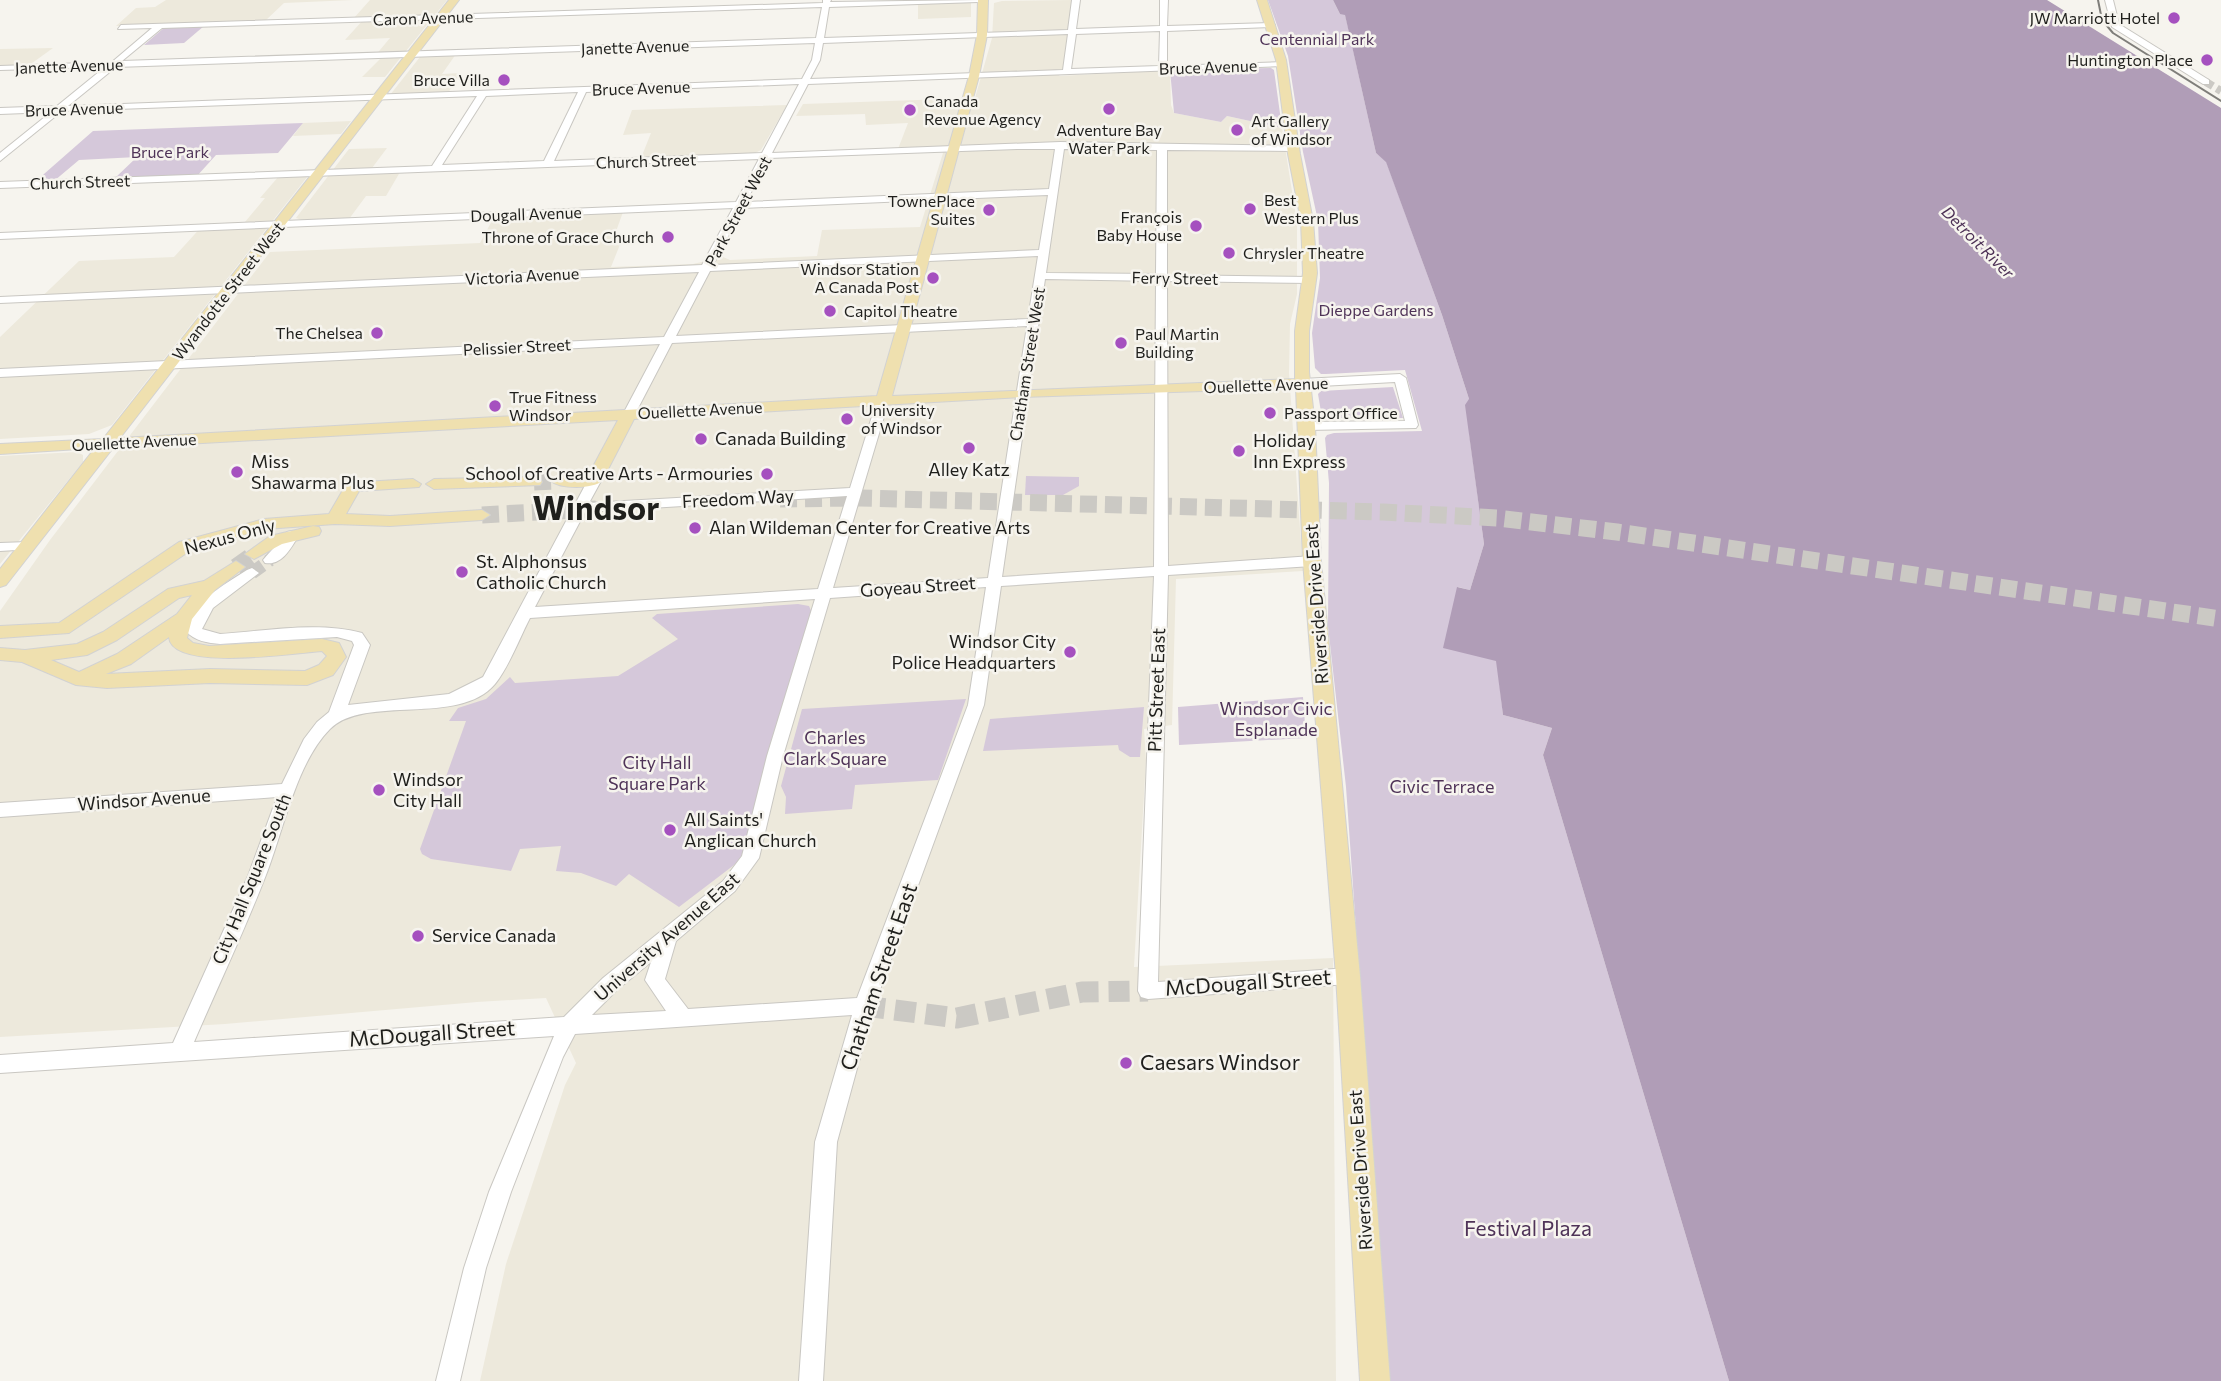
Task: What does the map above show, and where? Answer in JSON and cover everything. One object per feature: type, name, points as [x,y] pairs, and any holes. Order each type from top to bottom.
[{"type":"main road","name":"Wyandotte Street West","points":[[0,581],[454,0]]},
{"type":"main road","points":[[883,400],[974,76],[982,35],[980,0]]},
{"type":"main road","name":"Riverside Drive East","points":[[1262,0],[1282,64],[1293,148],[1307,220],[1309,280],[1301,331],[1312,562],[1348,976],[1375,1381]]},
{"type":"main road","name":"Ouellette Avenue","points":[[0,449],[883,400],[1302,383]]},
{"type":"main road","points":[[559,481],[594,481],[629,414]]},
{"type":"main road","points":[[435,484],[534,482]]},
{"type":"main road","points":[[335,519],[353,486],[413,484]]},
{"type":"main road","points":[[262,557],[269,544],[292,535],[390,521],[482,515]]},
{"type":"main road","name":"Nexus Only","points":[[0,632],[63,629],[185,545],[264,524],[335,519],[390,521]]},
{"type":"main road","points":[[0,654],[25,656],[80,650],[110,636],[174,593],[209,586],[244,570]]},
{"type":"main road","points":[[76,678],[110,667],[183,618],[209,586]]},
{"type":"main road","points":[[25,656],[76,678],[107,681],[210,676],[307,678],[326,670],[337,657],[335,650],[322,645],[209,652],[188,649],[177,640],[183,618]]},
{"type":"street","name":"Caron Avenue","points":[[121,27],[826,2],[980,0]]},
{"type":"street","points":[[1067,72],[1076,0]]},
{"type":"street","points":[[1163,68],[1164,0]]},
{"type":"street","points":[[2109,0],[2115,24],[2206,82]]},
{"type":"street","name":"Park Street West","points":[[629,414],[816,60],[826,2]]},
{"type":"street","name":"Janette Avenue","points":[[0,68],[1271,25]]},
{"type":"street","points":[[0,158],[160,26]]},
{"type":"street","name":"Bruce Avenue","points":[[0,111],[1282,64]]},
{"type":"street","points":[[547,165],[583,90]]},
{"type":"street","points":[[435,169],[483,94]]},
{"type":"street","name":"Church Street","points":[[0,185],[1060,145],[1293,148]]},
{"type":"street","name":"Chatham Street West","points":[[993,582],[1060,145]]},
{"type":"street","name":"Pitt Street East","points":[[1147,991],[1161,571],[1162,146]]},
{"type":"street","name":"Dougall Avenue","points":[[0,236],[1053,192]]},
{"type":"street","name":"Victoria Avenue","points":[[0,300],[1044,253]]},
{"type":"street","name":"Ferry Street","points":[[1041,276],[1309,280]]},
{"type":"street","name":"Pelissier Street","points":[[0,373],[1033,322]]},
{"type":"street","name":"Ouellette Avenue","points":[[1302,383],[1399,378],[1412,425],[1307,426]]},
{"type":"street","name":"University Avenue East","points":[[448,1381],[475,1268],[500,1192],[554,1054],[570,1025],[610,984],[729,886],[750,858],[775,756],[883,400]]},
{"type":"street","points":[[337,715],[368,708],[451,702],[474,692],[489,681],[594,481]]},
{"type":"street","name":"Freedom Way","points":[[580,508],[854,492]]},
{"type":"street","points":[[0,547],[28,545]]},
{"type":"street","name":"Goyeau Street","points":[[525,613],[1312,562]]},
{"type":"street","points":[[244,570],[195,620],[194,631],[208,638],[220,639],[337,632],[357,637],[362,645],[337,715]]},
{"type":"street","name":"Chatham Street East","points":[[811,1381],[826,1142],[864,1006],[976,705],[993,582]]},
{"type":"street","name":"City Hall Square South","points":[[180,1051],[258,875],[288,790],[317,731],[337,715]]},
{"type":"street","name":"Windsor Avenue","points":[[0,810],[288,790]]},
{"type":"street","points":[[668,936],[655,980],[682,1017]]},
{"type":"street","name":"McDougall Street","points":[[1147,991],[1348,976]]},
{"type":"street","name":"McDougall Street","points":[[0,1064],[864,1006]]},
{"type":"shaded area","points":[[166,0],[353,0],[284,3],[265,21],[116,26],[136,8],[155,7]]},
{"type":"shaded area","points":[[370,0],[447,0],[385,77],[362,77],[382,57],[375,56],[390,38],[345,40],[364,19],[354,18]]},
{"type":"shaded area","points":[[1073,0],[1063,68],[1059,76],[1170,70],[1171,105],[1174,113],[1221,122],[1227,116],[1282,128],[1297,223],[1297,294],[1290,324],[1289,373],[1303,571],[1176,579],[1172,725],[1144,729],[1146,760],[1134,967],[1333,958],[1336,1381],[480,1381],[506,1264],[565,1085],[576,1063],[546,998],[225,1024],[0,1037],[0,611],[50,540],[270,252],[480,243],[494,217],[623,212],[614,237],[623,237],[611,267],[693,264],[723,257],[730,260],[817,256],[822,230],[920,227],[943,153],[941,147],[898,149],[908,123],[866,125],[865,114],[796,116],[803,104],[975,98],[992,38],[994,3]]},
{"type":"shaded area","points":[[971,2],[971,17],[918,19],[918,3]]},
{"type":"shaded area","points":[[53,48],[28,66],[0,67],[0,49]]},
{"type":"shaded area","points":[[456,54],[442,74],[461,73],[448,93],[390,95],[420,57]]},
{"type":"shaded area","points":[[787,105],[761,150],[753,154],[641,158],[651,133],[623,135],[632,110]]},
{"type":"shaded area","points":[[351,121],[341,134],[293,136],[303,123]]},
{"type":"shaded area","points":[[387,148],[372,168],[403,167],[386,196],[366,196],[349,219],[296,218],[349,149]]},
{"type":"shaded area","points":[[279,176],[308,176],[112,425],[89,434],[0,439],[0,337],[79,261],[174,257],[204,224],[245,222],[265,198],[260,198]]},
{"type":"shaded area","points":[[77,452],[83,455],[83,462],[0,564],[0,456]]},
{"type":"green space","points":[[1268,0],[1333,0],[1340,14],[1345,14],[1376,153],[1386,161],[1442,315],[1469,399],[1469,432],[1484,544],[1470,590],[1458,587],[1497,661],[1503,715],[1552,728],[1543,755],[1729,1381],[1388,1381],[1346,787],[1328,626],[1329,483],[1325,438],[1334,433],[1422,431],[1405,370],[1321,374],[1315,368],[1312,333],[1320,278],[1318,221],[1303,152],[1288,56]]},
{"type":"green space","points":[[204,26],[184,43],[144,45],[165,27]]},
{"type":"green space","points":[[1170,70],[1274,70],[1282,128],[1227,116],[1221,122],[1174,113]]},
{"type":"green space","name":"Bruce Park","points":[[303,123],[278,153],[216,155],[197,176],[115,178],[137,157],[79,160],[54,181],[36,181],[93,131]]},
{"type":"green space","points":[[1393,387],[1403,418],[1322,418],[1318,394],[1321,391]]},
{"type":"green space","points":[[1026,476],[1079,477],[1079,486],[1063,495],[1025,495]]},
{"type":"green space","name":"City Hall Square Park","points":[[798,604],[809,606],[812,613],[771,741],[745,848],[738,862],[679,907],[629,874],[616,886],[581,873],[556,871],[561,846],[520,849],[511,871],[431,859],[422,854],[420,849],[466,721],[449,721],[458,708],[486,699],[510,677],[515,683],[618,676],[678,639],[652,618],[657,614]]},
{"type":"green space","name":"Windsor Civic Esplanade","points":[[1303,697],[1306,738],[1179,745],[1178,707]]},
{"type":"green space","name":"Charles Clark Square","points":[[966,699],[938,780],[855,785],[852,809],[785,814],[786,797],[781,786],[802,709]]},
{"type":"green space","points":[[1144,707],[1140,757],[1130,757],[1119,750],[1118,745],[983,751],[990,719]]},
{"type":"water","name":"Detroit River","points":[[1333,0],[2047,0],[2221,108],[2221,1381],[1729,1381],[1543,755],[1552,728],[1503,715],[1496,661],[1443,648],[1457,587],[1470,590],[1484,544],[1465,405],[1469,399],[1442,315],[1386,162],[1376,153],[1345,15],[1340,14]]},
{"type":"tunnel","points":[[2206,82],[2221,91]]},
{"type":"tunnel","points":[[534,482],[559,481]]},
{"type":"tunnel","points":[[780,499],[860,498],[1383,512],[1497,518],[1617,532],[2221,619]]},
{"type":"tunnel","points":[[482,515],[596,509]]},
{"type":"tunnel","points":[[236,567],[254,554]]},
{"type":"tunnel","points":[[252,573],[270,560]]},
{"type":"tunnel","points":[[864,1006],[957,1018],[1082,992],[1148,991]]},
{"type":"tram line","points":[[2098,0],[2102,20],[2113,33],[2221,101]]},
{"type":"place","name":"JW Marriott Hotel","points":[[2174,18]]},
{"type":"place","name":"Huntington Place","points":[[2207,60]]},
{"type":"place","name":"Bruce Villa","points":[[504,80]]},
{"type":"place","name":"Adventure Bay Water Park","points":[[1109,109]]},
{"type":"place","name":"Canada Revenue Agency","points":[[910,110]]},
{"type":"place","name":"Art Gallery of Windsor","points":[[1237,130]]},
{"type":"place","name":"Best Western Plus","points":[[1250,209]]},
{"type":"place","name":"TownePlace Suites","points":[[989,210]]},
{"type":"place","name":"François Baby House","points":[[1196,226]]},
{"type":"place","name":"Throne of Grace Church","points":[[668,237]]},
{"type":"place","name":"Chrysler Theatre","points":[[1229,253]]},
{"type":"place","name":"Windsor Station A Canada Post","points":[[933,278]]},
{"type":"place","name":"Capitol Theatre","points":[[830,311]]},
{"type":"place","name":"The Chelsea","points":[[377,333]]},
{"type":"place","name":"Paul Martin Building","points":[[1121,343]]},
{"type":"place","name":"True Fitness Windsor","points":[[495,406]]},
{"type":"place","name":"Passport Office","points":[[1270,413]]},
{"type":"place","name":"University of Windsor","points":[[847,419]]},
{"type":"place","name":"Canada Building","points":[[701,439]]},
{"type":"place","name":"Alley Katz","points":[[969,448]]},
{"type":"place","name":"Holiday Inn Express","points":[[1239,451]]},
{"type":"place","name":"Miss Shawarma Plus","points":[[237,472]]},
{"type":"place","name":"School of Creative Arts - Armouries","points":[[767,474]]},
{"type":"place","name":"Alan Wildeman Center for Creative Arts","points":[[695,528]]},
{"type":"place","name":"St. Alphonsus Catholic Church","points":[[462,572]]},
{"type":"place","name":"Windsor City Police Headquarters","points":[[1070,652]]},
{"type":"place","name":"Windsor City Hall","points":[[379,790]]},
{"type":"place","name":"All Saints' Anglican Church","points":[[670,830]]},
{"type":"place","name":"Service Canada","points":[[418,936]]},
{"type":"place","name":"Caesars Windsor","points":[[1126,1063]]},
{"type":"district","name":"Windsor","points":[[596,509]]},
{"type":"park label","name":"Centennial Park","points":[[1317,39]]},
{"type":"park label","name":"Dieppe Gardens","points":[[1376,310]]},
{"type":"park label","name":"Civic Terrace","points":[[1442,787]]},
{"type":"park label","name":"Festival Plaza","points":[[1528,1229]]}]
